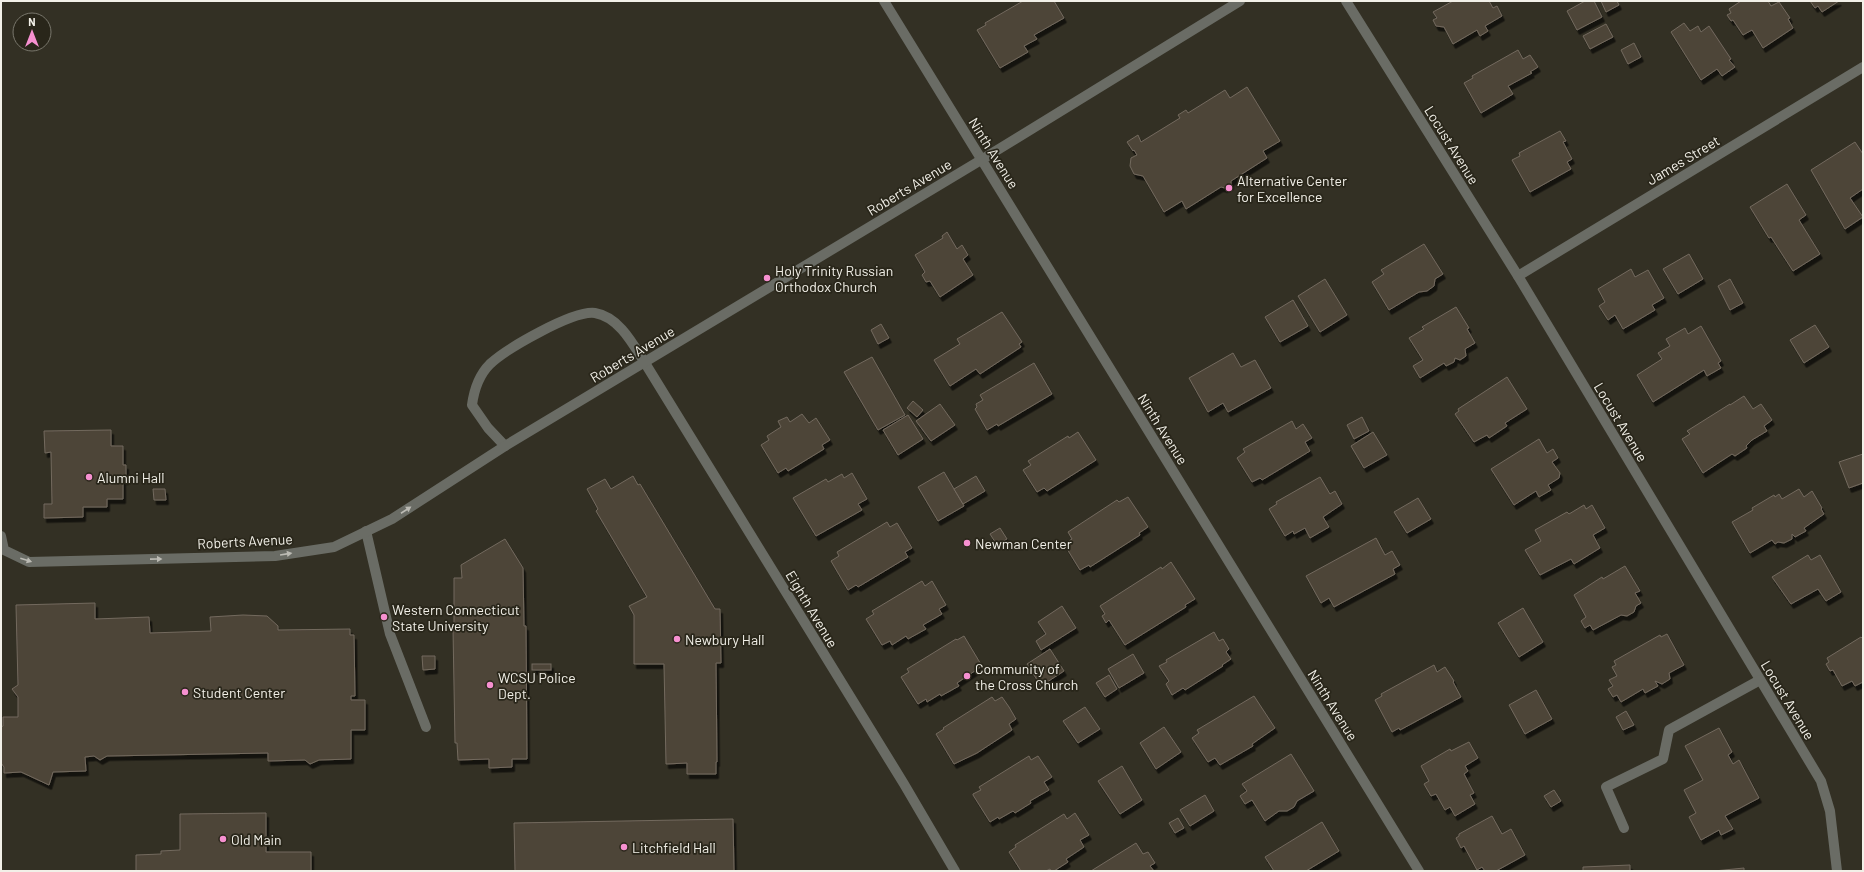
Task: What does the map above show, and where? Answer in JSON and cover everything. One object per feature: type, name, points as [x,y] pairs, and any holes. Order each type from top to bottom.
[{"type":"street","name":"Ninth Avenue","points":[[884,1],[1419,871]]},
{"type":"street","name":"Roberts Avenue","points":[[1,536],[4,550],[28,562],[275,556],[334,547],[392,519],[505,446],[981,160],[1240,1]]},
{"type":"street","name":"Locust Avenue","points":[[1346,1],[1518,276],[1821,781],[1830,812],[1837,871]]},
{"type":"street","name":"James Street","points":[[1518,276],[1863,67]]},
{"type":"street","name":"Eighth Avenue","points":[[505,446],[488,428],[472,405],[475,385],[489,364],[534,334],[574,315],[594,313],[611,319],[631,340],[904,784],[955,871]]},
{"type":"street","points":[[366,532],[390,634],[426,727]]},
{"type":"street","points":[[1624,828],[1606,787],[1663,758],[1669,730],[1760,680]]},
{"type":"building","points":[[1023,1],[1054,1],[1064,18],[1034,35],[1037,39],[1024,46],[1028,52],[1000,68],[977,30],[986,25],[985,23]]},
{"type":"building","points":[[1453,1],[1489,1],[1493,8],[1497,6],[1502,16],[1485,26],[1488,31],[1480,36],[1477,30],[1453,44],[1444,27],[1436,26],[1433,20],[1437,18],[1433,12]]},
{"type":"building","points":[[1585,1],[1594,1],[1602,17],[1577,30],[1567,11]]},
{"type":"building","points":[[1601,1],[1617,1],[1619,5],[1606,12]]},
{"type":"building","points":[[1741,1],[1768,1],[1771,6],[1779,2],[1790,18],[1788,19],[1793,28],[1763,48],[1752,30],[1743,35],[1733,20],[1731,21],[1727,15],[1731,13],[1729,9]]},
{"type":"building","points":[[1810,1],[1839,1],[1822,12],[1818,6],[1815,8]]},
{"type":"building","points":[[1684,23],[1690,31],[1698,26],[1701,32],[1709,26],[1731,59],[1729,60],[1735,67],[1722,76],[1717,69],[1701,80],[1671,32]]},
{"type":"building","points":[[1606,24],[1613,37],[1590,49],[1583,36]]},
{"type":"building","points":[[1634,43],[1641,57],[1628,64],[1621,50]]},
{"type":"building","points":[[1518,50],[1523,59],[1530,55],[1538,67],[1530,72],[1532,73],[1508,86],[1513,94],[1481,113],[1464,83],[1473,78],[1472,76]]},
{"type":"building","points":[[1247,87],[1280,141],[1263,151],[1267,158],[1231,181],[1231,185],[1225,188],[1221,187],[1186,209],[1182,201],[1164,212],[1143,176],[1134,174],[1130,166],[1131,158],[1137,155],[1127,142],[1138,135],[1141,142],[1180,118],[1178,115],[1186,110],[1188,113],[1225,90],[1230,98]]},
{"type":"building","points":[[1560,131],[1566,141],[1563,142],[1572,159],[1567,162],[1571,169],[1530,192],[1512,160],[1520,156],[1519,153]]},
{"type":"building","points":[[1855,142],[1863,154],[1863,189],[1850,198],[1863,217],[1845,229],[1811,170]]},
{"type":"building","points":[[1787,184],[1806,215],[1799,220],[1820,254],[1793,271],[1771,237],[1769,238],[1750,207]]},
{"type":"building","points":[[947,232],[957,249],[962,245],[968,255],[963,259],[973,275],[940,297],[930,281],[926,282],[922,275],[925,272],[915,255],[943,238],[942,236]]},
{"type":"building","points":[[1424,244],[1443,274],[1435,279],[1434,286],[1427,291],[1419,292],[1389,310],[1372,282],[1384,274],[1381,270]]},
{"type":"building","points":[[1689,254],[1703,279],[1678,294],[1663,269]]},
{"type":"building","points":[[1631,269],[1635,277],[1648,270],[1664,298],[1652,305],[1655,310],[1623,329],[1615,315],[1608,320],[1599,306],[1605,302],[1598,289]]},
{"type":"building","points":[[1325,279],[1347,315],[1320,332],[1298,296]]},
{"type":"building","points":[[1730,279],[1743,303],[1730,310],[1718,286]]},
{"type":"building","points":[[1293,300],[1308,326],[1280,342],[1265,317]]},
{"type":"building","points":[[1456,307],[1469,328],[1467,329],[1475,343],[1465,349],[1466,356],[1460,360],[1455,358],[1454,362],[1446,366],[1444,363],[1420,378],[1413,366],[1423,360],[1409,338],[1424,329],[1422,327]]},
{"type":"building","points":[[1002,312],[1022,342],[1019,344],[1021,347],[980,374],[976,369],[950,386],[934,360],[960,344],[957,339]]},
{"type":"building","points":[[881,324],[889,338],[878,344],[871,330]]},
{"type":"building","points":[[1815,325],[1829,347],[1804,363],[1790,340]]},
{"type":"building","points":[[1701,326],[1721,361],[1718,363],[1721,368],[1707,376],[1704,370],[1653,402],[1637,375],[1662,359],[1658,353],[1670,346],[1666,339],[1685,328],[1688,334]]},
{"type":"building","points":[[1233,353],[1241,367],[1255,360],[1271,388],[1228,412],[1223,403],[1208,412],[1189,378]]},
{"type":"building","points":[[872,357],[905,415],[878,430],[844,372]]},
{"type":"building","points":[[1034,363],[1052,394],[998,426],[997,424],[987,430],[975,409],[977,407],[976,404],[983,400],[980,395]]},
{"type":"building","points":[[1507,377],[1527,409],[1505,423],[1507,426],[1489,438],[1487,435],[1474,442],[1455,414],[1459,411],[1458,409]]},
{"type":"building","points":[[1744,396],[1753,409],[1761,404],[1772,420],[1764,426],[1767,431],[1752,440],[1746,446],[1747,448],[1735,456],[1732,454],[1703,473],[1682,439],[1690,434],[1687,431]]},
{"type":"building","points":[[913,401],[923,410],[917,417],[907,408]]},
{"type":"building","points":[[940,404],[955,425],[931,441],[916,421]]},
{"type":"building","points":[[802,414],[809,423],[816,418],[830,440],[822,445],[824,449],[788,471],[786,468],[778,473],[761,445],[769,440],[767,436],[781,427],[778,421],[787,417],[790,422]]},
{"type":"building","points":[[908,415],[923,439],[898,455],[883,430]]},
{"type":"building","points":[[1362,417],[1369,431],[1354,439],[1347,425]]},
{"type":"building","points":[[1292,421],[1296,429],[1303,424],[1312,438],[1305,442],[1310,451],[1262,480],[1260,478],[1252,482],[1237,458],[1245,452],[1243,449]]},
{"type":"building","name":"Alumni Hall","points":[[111,430],[111,446],[123,446],[123,465],[126,465],[126,480],[123,480],[123,499],[107,499],[107,507],[83,507],[83,517],[44,518],[44,504],[52,504],[51,452],[45,453],[44,431]]},
{"type":"building","points":[[1078,432],[1096,460],[1047,491],[1044,488],[1037,492],[1023,470],[1031,465],[1028,461],[1068,436],[1069,438]]},
{"type":"building","points":[[1373,432],[1387,455],[1364,468],[1351,446]]},
{"type":"building","points":[[1539,439],[1547,453],[1553,449],[1558,458],[1552,462],[1560,473],[1559,478],[1548,485],[1551,490],[1539,497],[1536,491],[1514,505],[1491,469]]},
{"type":"building","points":[[1863,454],[1863,483],[1849,488],[1839,462]]},
{"type":"building","points":[[944,472],[964,506],[938,521],[918,487]]},
{"type":"building","points":[[852,473],[867,499],[858,504],[862,510],[816,536],[793,498],[826,479],[828,482],[842,474],[844,478]]},
{"type":"building","name":"Newbury Hall","points":[[633,476],[638,485],[640,484],[715,609],[720,609],[721,663],[716,663],[716,774],[687,774],[687,763],[666,764],[664,664],[634,664],[634,615],[629,606],[647,597],[596,511],[598,509],[587,489],[605,479],[611,489]]},
{"type":"building","points":[[976,476],[985,491],[963,504],[954,489]]},
{"type":"building","points":[[1320,477],[1330,494],[1335,491],[1342,504],[1323,517],[1329,527],[1310,538],[1305,528],[1294,534],[1293,531],[1285,536],[1269,509],[1277,504],[1276,502]]},
{"type":"building","points":[[153,489],[165,489],[166,500],[154,500]]},
{"type":"building","points":[[1799,489],[1804,497],[1812,491],[1824,514],[1804,528],[1806,531],[1795,537],[1792,534],[1792,539],[1784,543],[1778,542],[1775,544],[1772,540],[1750,553],[1732,522],[1753,510],[1752,508],[1774,495],[1775,497],[1779,494],[1782,499]]},
{"type":"building","points":[[1128,497],[1148,527],[1139,533],[1140,535],[1090,567],[1089,565],[1080,570],[1064,544],[1072,539],[1068,532],[1117,500],[1119,502]]},
{"type":"building","points":[[1418,498],[1431,519],[1407,533],[1394,512]]},
{"type":"building","points":[[1584,505],[1586,509],[1592,505],[1605,528],[1593,535],[1600,548],[1574,564],[1571,559],[1540,575],[1525,550],[1541,541],[1535,530],[1567,512],[1569,514]]},
{"type":"building","points":[[887,522],[890,527],[897,523],[912,548],[905,552],[908,557],[858,587],[856,585],[848,590],[831,561],[839,556],[837,552]]},
{"type":"building","points":[[1000,528],[1007,539],[997,545],[990,534]]},
{"type":"building","points":[[1376,538],[1385,555],[1392,551],[1400,565],[1393,569],[1395,574],[1334,607],[1329,598],[1321,603],[1306,576]]},
{"type":"building","name":"WCSU Police Dept.","points":[[505,539],[523,568],[524,626],[526,626],[527,759],[512,759],[512,767],[489,768],[489,759],[458,760],[457,743],[455,743],[453,629],[454,578],[462,578],[461,565]]},
{"type":"building","points":[[1808,555],[1811,560],[1820,555],[1841,592],[1826,601],[1818,589],[1791,604],[1772,577]]},
{"type":"building","points":[[1171,562],[1195,599],[1185,605],[1186,607],[1125,645],[1109,620],[1106,623],[1102,616],[1105,614],[1100,606],[1161,567],[1162,569]]},
{"type":"building","points":[[1625,566],[1640,591],[1635,593],[1641,603],[1636,606],[1634,612],[1627,616],[1621,615],[1593,630],[1590,625],[1585,628],[1581,621],[1586,617],[1574,595],[1602,577],[1603,579]]},
{"type":"building","points":[[922,581],[925,586],[932,581],[946,605],[939,609],[942,614],[923,625],[926,629],[908,639],[906,636],[892,645],[890,641],[882,645],[866,619],[874,614],[872,611]]},
{"type":"building","name":"Student Center","points":[[95,603],[95,619],[149,617],[150,633],[211,631],[210,617],[243,615],[267,616],[278,626],[278,630],[350,629],[350,635],[354,635],[355,696],[351,696],[351,700],[365,700],[365,730],[351,730],[351,759],[319,760],[310,764],[305,760],[268,761],[268,753],[107,756],[100,760],[94,756],[85,757],[86,771],[53,772],[49,785],[21,772],[4,773],[4,767],[1,763],[1,727],[3,726],[3,717],[18,717],[18,697],[12,689],[18,685],[16,605]]},
{"type":"building","points":[[1062,606],[1076,628],[1041,650],[1036,641],[1046,634],[1038,622]]},
{"type":"building","points":[[1523,608],[1543,642],[1519,657],[1498,623]]},
{"type":"building","points":[[1214,632],[1219,641],[1223,639],[1229,649],[1226,652],[1231,659],[1222,665],[1223,666],[1185,690],[1183,688],[1172,695],[1166,684],[1169,681],[1159,666],[1167,662],[1166,660]]},
{"type":"building","points":[[1667,634],[1684,665],[1669,673],[1670,679],[1662,684],[1655,681],[1658,686],[1645,693],[1643,689],[1621,702],[1617,695],[1613,697],[1608,689],[1613,686],[1609,680],[1617,676],[1612,667],[1616,665],[1614,661],[1660,635],[1661,637]]},
{"type":"building","points":[[964,636],[982,666],[957,683],[959,686],[941,696],[940,694],[927,702],[926,699],[918,704],[901,677],[909,672],[907,669],[956,639],[957,640]]},
{"type":"building","points":[[1861,637],[1863,639],[1863,682],[1855,686],[1852,681],[1842,686],[1833,670],[1830,671],[1826,664],[1829,662],[1827,658]]},
{"type":"building","points":[[1050,649],[1064,671],[1041,686],[1027,664]]},
{"type":"building","points":[[1133,654],[1144,673],[1119,688],[1108,669]]},
{"type":"building","points":[[422,656],[435,656],[435,669],[423,670]]},
{"type":"building","points":[[532,664],[551,664],[551,670],[532,670]]},
{"type":"building","points":[[1434,665],[1437,672],[1445,667],[1454,681],[1453,682],[1461,697],[1400,730],[1399,728],[1392,732],[1375,700],[1382,696],[1381,694]]},
{"type":"building","points":[[1109,675],[1117,689],[1105,697],[1096,683]]},
{"type":"building","points":[[1536,690],[1552,719],[1525,734],[1509,705]]},
{"type":"building","points":[[1254,696],[1275,728],[1252,744],[1253,746],[1220,765],[1215,758],[1208,762],[1192,738],[1199,733],[1197,730]]},
{"type":"building","points":[[992,697],[995,701],[1002,697],[1009,707],[1016,719],[1009,724],[1012,730],[977,753],[954,764],[936,734]]},
{"type":"building","points":[[1085,707],[1100,729],[1078,743],[1063,721]]},
{"type":"building","points":[[1626,711],[1634,725],[1623,730],[1616,717]]},
{"type":"building","points":[[1164,727],[1181,752],[1156,769],[1140,743]]},
{"type":"building","points":[[1719,728],[1732,752],[1728,755],[1733,764],[1739,760],[1759,798],[1725,816],[1733,829],[1721,835],[1719,830],[1701,840],[1689,817],[1696,813],[1684,790],[1703,780],[1685,746]]},
{"type":"building","points":[[1469,742],[1478,758],[1465,766],[1468,771],[1464,774],[1474,793],[1470,795],[1475,804],[1455,816],[1450,807],[1445,810],[1436,794],[1431,796],[1424,784],[1429,781],[1421,766],[1450,749],[1451,751]]},
{"type":"building","points":[[1291,754],[1314,791],[1297,801],[1294,807],[1287,811],[1279,811],[1265,821],[1252,800],[1245,804],[1240,796],[1247,791],[1242,784]]},
{"type":"building","points":[[1029,756],[1031,760],[1038,756],[1052,777],[1044,782],[1049,790],[1030,801],[1031,803],[1015,813],[1013,811],[990,822],[973,794],[981,790],[979,787]]},
{"type":"building","points":[[1122,766],[1142,800],[1120,814],[1098,781]]},
{"type":"building","points":[[1554,790],[1561,801],[1551,807],[1544,796]]},
{"type":"building","points":[[1205,795],[1214,811],[1190,826],[1180,810]]},
{"type":"building","name":"Old Main","points":[[266,813],[266,852],[311,852],[311,871],[136,871],[136,855],[161,854],[161,851],[180,850],[180,814]]},
{"type":"building","points":[[1075,813],[1089,835],[1080,840],[1084,847],[1066,859],[1068,862],[1054,871],[1051,871],[1050,869],[1046,871],[1021,871],[1009,852],[1016,847],[1015,845],[1064,814],[1067,819]]},
{"type":"building","points":[[1492,816],[1502,834],[1511,829],[1525,855],[1496,871],[1485,871],[1482,867],[1477,870],[1464,846],[1461,848],[1456,838],[1459,834]]},
{"type":"building","points":[[1178,818],[1184,828],[1175,833],[1169,823]]},
{"type":"building","name":"Litchfield Hall","points":[[733,819],[734,871],[515,871],[514,823]]},
{"type":"building","points":[[1322,822],[1339,851],[1306,871],[1274,871],[1265,857]]},
{"type":"building","points":[[1136,843],[1143,854],[1148,852],[1155,863],[1150,866],[1154,871],[1091,871]]},
{"type":"building","points":[[1630,865],[1630,871],[1583,871],[1583,867]]},
{"type":"building","points":[[1744,868],[1744,871],[1714,871]]},
{"type":"place","name":"Alternative Center for Excellence","points":[[1229,188]]},
{"type":"place","name":"Holy Trinity Russian Orthodox Church","points":[[767,278]]},
{"type":"place","name":"Alumni Hall","points":[[89,477]]},
{"type":"place","name":"Newman Center","points":[[967,543]]},
{"type":"place","name":"Western Connecticut State University","points":[[384,617]]},
{"type":"place","name":"Newbury Hall","points":[[677,639]]},
{"type":"place","name":"Community of the Cross Church","points":[[967,676]]},
{"type":"place","name":"WCSU Police Dept.","points":[[490,685]]},
{"type":"place","name":"Student Center","points":[[185,692]]},
{"type":"place","name":"Old Main","points":[[223,839]]},
{"type":"place","name":"Litchfield Hall","points":[[624,847]]}]
